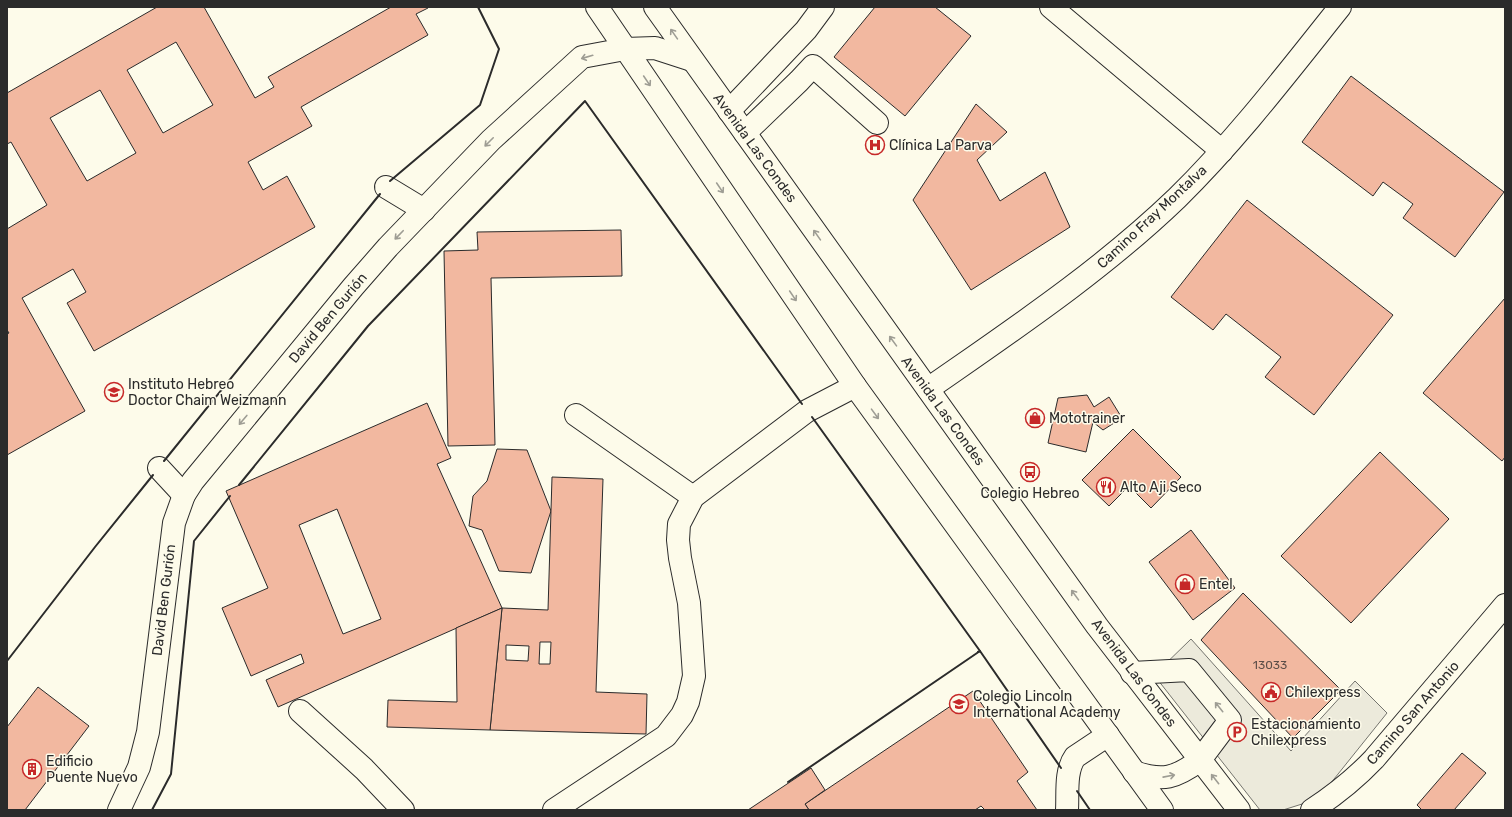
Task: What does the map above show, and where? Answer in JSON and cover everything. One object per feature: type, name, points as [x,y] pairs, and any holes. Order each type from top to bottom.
[{"type":"main road","points":[[596,7],[855,386],[1162,810]]},
{"type":"main road","name":"Avenida Las Condes","points":[[655,7],[1132,673],[1239,810]]},
{"type":"main road","points":[[729,111],[806,30],[823,7]]},
{"type":"main road","points":[[1051,7],[1222,151]]},
{"type":"main road","name":"Camino Fray Montalva","points":[[928,389],[1080,282],[1166,208],[1222,151],[1259,108],[1340,7]]},
{"type":"main road","name":"David Ben Gurión","points":[[119,810],[139,767],[148,732],[174,523],[184,495],[202,469],[388,247],[491,140],[582,57],[625,49],[655,48],[692,60]]},
{"type":"main road","points":[[745,133],[813,66],[876,123]]},
{"type":"main road","points":[[386,187],[424,210]]},
{"type":"main road","points":[[554,810],[666,736],[682,715],[688,702],[694,676],[689,603],[678,540],[680,524],[693,497],[807,411],[855,386]]},
{"type":"main road","points":[[576,414],[693,497]]},
{"type":"main road","points":[[158,468],[184,495]]},
{"type":"main road","name":"Camino San Antonio","points":[[1312,810],[1346,787],[1374,759],[1505,605]]},
{"type":"main road","points":[[1132,673],[1189,670],[1230,720],[1200,760],[1185,771],[1161,778],[1134,772]]},
{"type":"main road","points":[[300,711],[364,769],[403,810]]},
{"type":"main road","points":[[1067,810],[1069,769],[1072,762],[1075,757],[1108,735]]},
{"type":"shaded area","name":"Estacionamiento Chilexpress","points":[[1191,639],[1291,751],[1355,681],[1387,713],[1318,799],[1283,810],[1260,810],[1154,675]]},
{"type":"building","points":[[157,7],[204,7],[255,98],[274,87],[268,77],[391,7],[428,8],[416,14],[428,35],[301,107],[312,126],[248,162],[263,190],[287,176],[315,227],[94,351],[67,303],[86,292],[73,269],[22,298],[85,411],[7,455],[7,334],[9,333],[7,330],[7,229],[47,205],[11,142],[7,144],[7,93]],"holes":[[[176,42],[213,105],[163,133],[127,70]],[[100,90],[136,153],[87,181],[50,118]]]},
{"type":"building","points":[[875,7],[935,7],[971,36],[905,116],[834,57]]},
{"type":"building","points":[[1351,76],[1504,192],[1455,257],[1403,218],[1413,204],[1383,182],[1373,196],[1302,142]]},
{"type":"building","points":[[976,104],[1007,132],[977,160],[1000,201],[1045,172],[1070,227],[971,290],[913,200]]},
{"type":"building","points":[[1247,200],[1393,315],[1314,415],[1265,377],[1281,357],[1226,314],[1213,330],[1171,297]]},
{"type":"building","points":[[621,230],[622,276],[491,278],[495,445],[448,446],[444,251],[478,250],[477,232]]},
{"type":"building","points":[[1505,298],[1505,457],[1502,461],[1423,393]]},
{"type":"building","points":[[1087,395],[1094,407],[1109,397],[1122,418],[1103,430],[1093,422],[1086,452],[1048,443],[1058,398]]},
{"type":"building","points":[[427,403],[451,458],[437,464],[502,608],[278,707],[266,680],[304,663],[301,654],[251,676],[222,608],[268,588],[226,491]],"holes":[[[337,509],[381,619],[343,634],[299,525]]]},
{"type":"building","points":[[1133,429],[1181,477],[1151,508],[1129,486],[1109,506],[1082,480]]},
{"type":"building","points":[[497,449],[527,450],[551,511],[531,573],[499,571],[482,530],[469,526],[473,496],[487,481]]},
{"type":"building","points":[[1380,452],[1449,519],[1351,623],[1281,556]]},
{"type":"building","points":[[552,477],[603,479],[596,692],[647,694],[646,734],[490,730],[502,608],[548,610]],"holes":[[[540,642],[551,642],[550,664],[539,664]],[[506,645],[529,646],[528,661],[506,660]]]},
{"type":"building","points":[[1191,530],[1235,588],[1193,620],[1149,562]]},
{"type":"building","name":"Chilexpress","points":[[1243,593],[1341,690],[1293,738],[1201,640]]},
{"type":"building","points":[[502,608],[490,730],[387,727],[388,700],[457,702],[456,628]]},
{"type":"building","name":"Edificio Puente Nuevo","points":[[38,687],[89,726],[25,810],[7,810],[7,727]]},
{"type":"building","points":[[973,691],[1028,772],[1017,781],[1037,810],[985,810],[981,806],[975,810],[809,810],[805,804]]},
{"type":"building","points":[[1462,753],[1486,773],[1454,810],[1422,810],[1417,805]]},
{"type":"building","points":[[811,768],[825,790],[805,804],[809,810],[748,810]]},
{"type":"wall","points":[[390,181],[480,105],[499,49],[478,7]]},
{"type":"wall","points":[[239,485],[368,326],[585,101],[802,404]]},
{"type":"wall","points":[[164,461],[380,194]]},
{"type":"wall","points":[[788,782],[980,651],[812,417]]},
{"type":"wall","points":[[7,661],[153,475]]},
{"type":"wall","points":[[152,810],[171,774],[194,541],[230,496]]},
{"type":"wall","points":[[978,652],[980,651],[1061,768]]},
{"type":"wall","points":[[1077,791],[1090,810]]},
{"type":"place","name":"Clínica La Parva","points":[[875,145]]},
{"type":"place","name":"Instituto Hebreo Doctor Chaim Weizmann","points":[[114,392]]},
{"type":"place","name":"Mototrainer","points":[[1035,418]]},
{"type":"place","name":"Colegio Hebreo","points":[[1030,472]]},
{"type":"place","name":"Alto Aji Seco","points":[[1106,487]]},
{"type":"place","name":"Entel","points":[[1185,584]]},
{"type":"place","name":"Chilexpress","points":[[1271,692]]},
{"type":"place","name":"Colegio Lincoln International Academy","points":[[959,704]]},
{"type":"place","name":"Estacionamiento Chilexpress","points":[[1237,732]]},
{"type":"place","name":"Edificio Puente Nuevo","points":[[32,769]]}]
